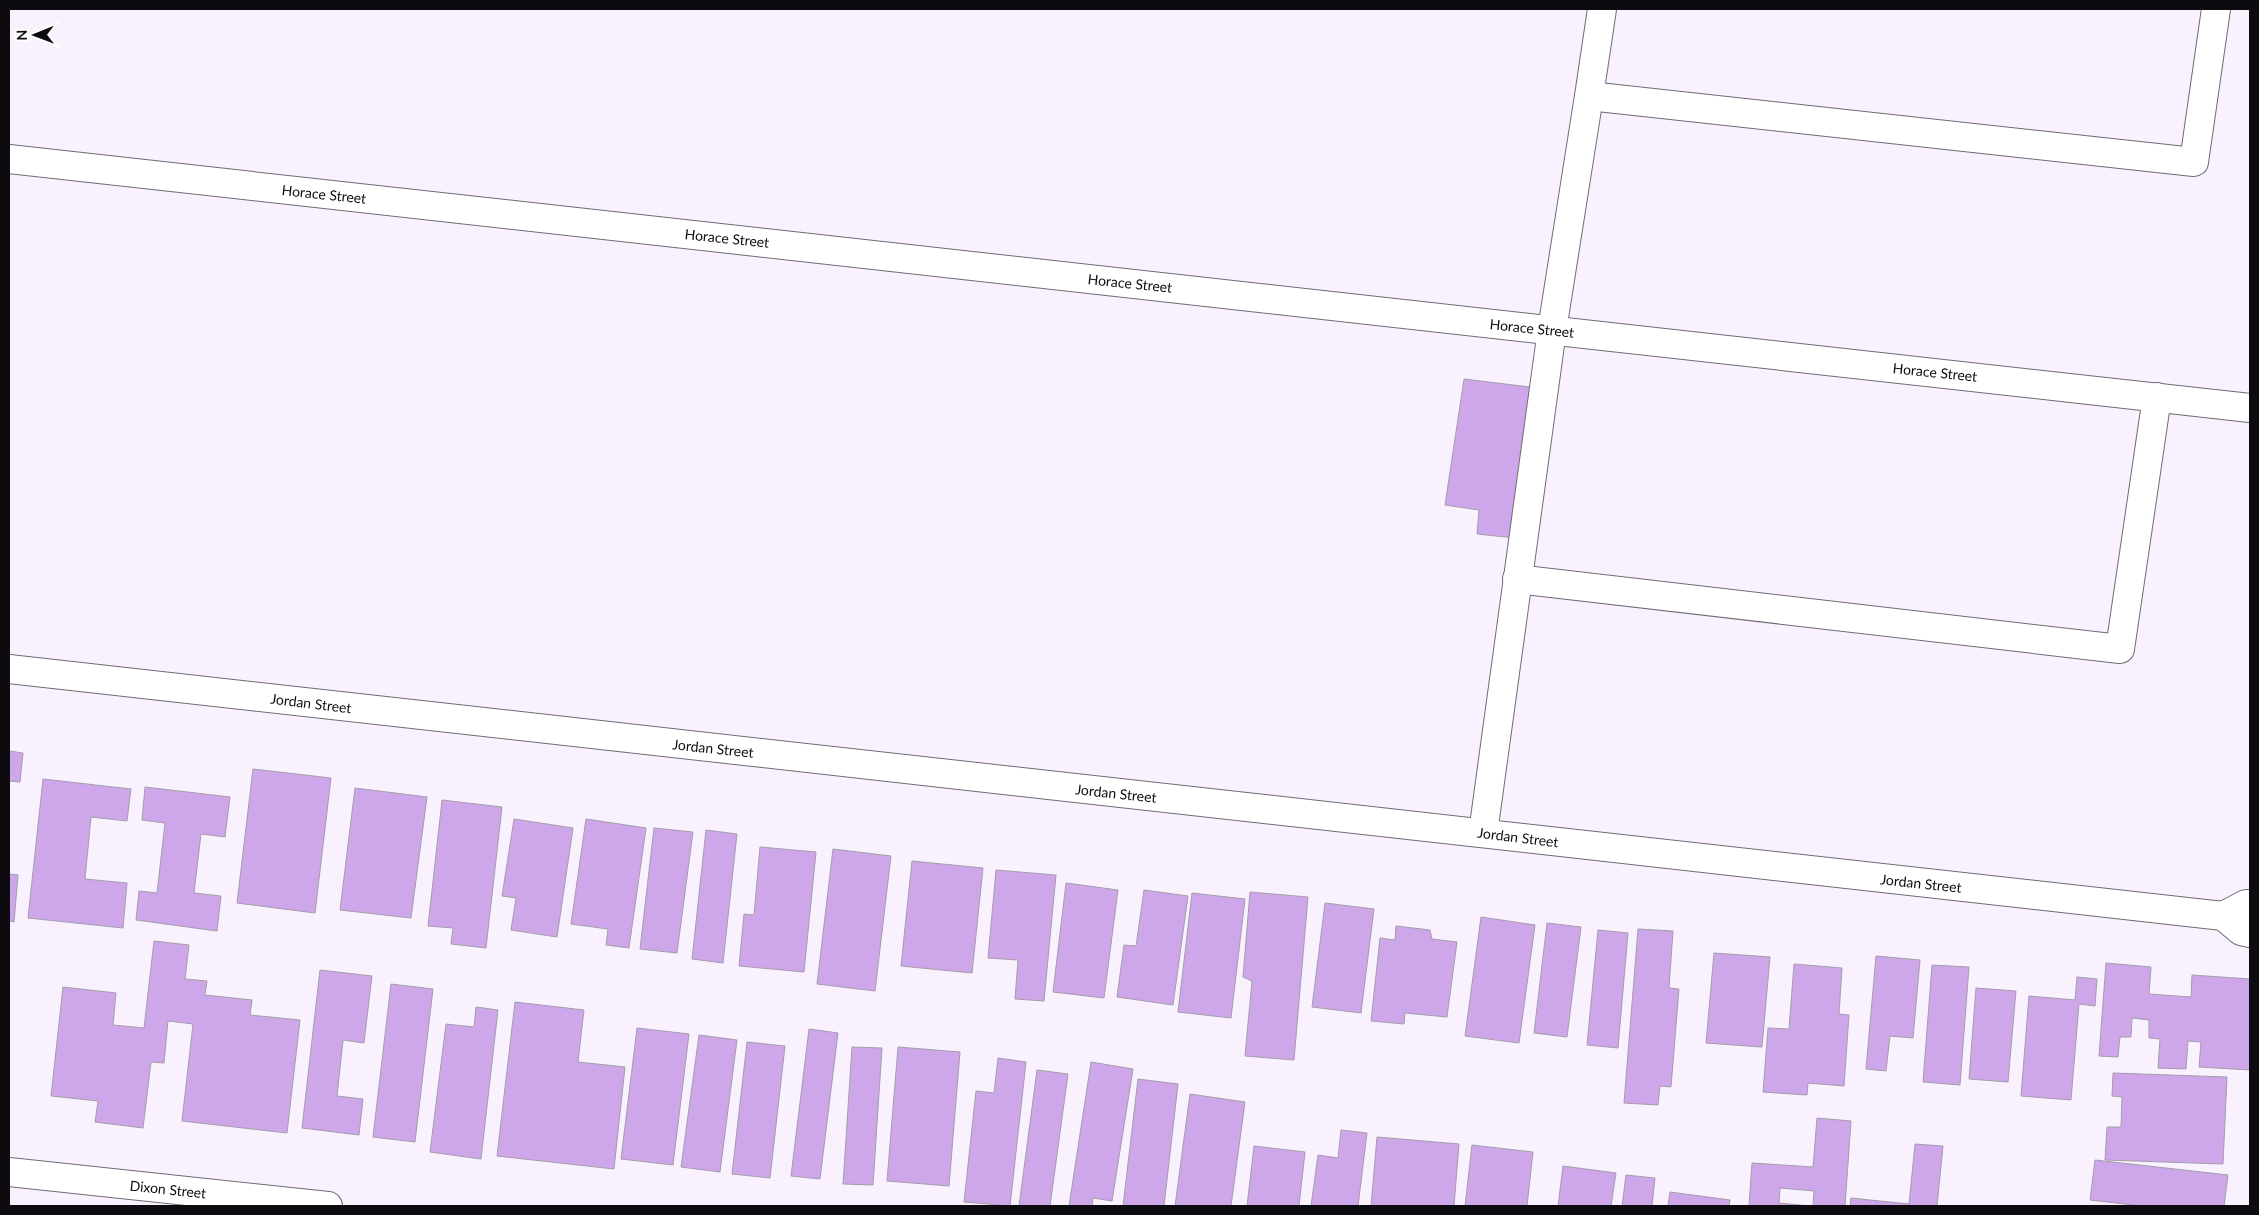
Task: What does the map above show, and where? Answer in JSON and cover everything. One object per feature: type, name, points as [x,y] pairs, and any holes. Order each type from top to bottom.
[{"type":"street","points":[[1482,833],[1552,330],[1602,9]]},
{"type":"street","points":[[1589,96],[2194,162],[2216,9]]},
{"type":"street","name":"Horace Street","points":[[9,159],[2250,408]]},
{"type":"street","points":[[1517,579],[2120,649],[2157,397]]},
{"type":"street","name":"Jordan Street","points":[[9,669],[2223,916]]},
{"type":"street","points":[[2250,904],[2246,904],[2223,916],[2241,931],[2250,933]]},
{"type":"street","name":"Dixon Street","points":[[9,1172],[328,1206]]},
{"type":"building","points":[[1464,379],[1538,388],[1515,538],[1477,534],[1479,510],[1445,505]]},
{"type":"building","points":[[9,751],[23,753],[20,782],[9,781]]},
{"type":"building","points":[[253,769],[331,778],[315,913],[237,903]]},
{"type":"building","points":[[43,779],[131,789],[127,821],[91,817],[85,879],[127,883],[123,928],[28,918]]},
{"type":"building","points":[[145,787],[230,797],[225,837],[201,834],[194,893],[221,896],[217,931],[136,920],[139,891],[157,893],[165,823],[142,820]]},
{"type":"building","points":[[355,788],[427,797],[411,918],[340,910]]},
{"type":"building","points":[[442,800],[502,807],[486,948],[451,944],[453,928],[428,926]]},
{"type":"building","points":[[514,819],[573,828],[557,937],[511,930],[516,898],[502,896]]},
{"type":"building","points":[[586,819],[646,828],[629,948],[606,945],[608,929],[571,924]]},
{"type":"building","points":[[654,828],[693,832],[677,953],[640,949]]},
{"type":"building","points":[[706,830],[737,834],[723,963],[692,959]]},
{"type":"building","points":[[760,847],[816,852],[804,972],[739,966],[744,914],[754,915]]},
{"type":"building","points":[[833,849],[891,856],[875,991],[817,984]]},
{"type":"building","points":[[912,861],[983,868],[972,973],[901,966]]},
{"type":"building","points":[[996,870],[1056,875],[1044,1001],[1015,999],[1018,960],[988,958]]},
{"type":"building","points":[[9,874],[18,875],[14,922],[9,921]]},
{"type":"building","points":[[1066,883],[1118,890],[1104,998],[1053,992]]},
{"type":"building","points":[[1144,890],[1188,896],[1173,1005],[1117,997],[1124,945],[1136,946]]},
{"type":"building","points":[[1250,892],[1308,897],[1294,1060],[1245,1056],[1252,981],[1243,977]]},
{"type":"building","points":[[1192,893],[1245,899],[1231,1018],[1178,1012]]},
{"type":"building","points":[[1325,903],[1374,909],[1361,1013],[1312,1007]]},
{"type":"building","points":[[1481,917],[1535,925],[1519,1043],[1465,1036]]},
{"type":"building","points":[[1547,923],[1581,927],[1567,1037],[1534,1033]]},
{"type":"building","points":[[1396,926],[1430,930],[1432,939],[1457,942],[1447,1017],[1405,1013],[1404,1024],[1371,1021],[1380,938],[1395,940]]},
{"type":"building","points":[[1638,929],[1673,931],[1669,988],[1679,989],[1671,1087],[1660,1086],[1658,1105],[1624,1103]]},
{"type":"building","points":[[1598,930],[1628,933],[1618,1048],[1587,1045]]},
{"type":"building","points":[[154,941],[189,945],[185,979],[207,981],[205,995],[252,1000],[250,1015],[300,1020],[287,1133],[182,1121],[193,1024],[168,1021],[164,1063],[151,1062],[143,1128],[95,1122],[98,1101],[51,1096],[63,987],[116,993],[113,1025],[144,1028]]},
{"type":"building","points":[[1714,953],[1770,957],[1762,1047],[1706,1043]]},
{"type":"building","points":[[1876,956],[1920,960],[1913,1038],[1890,1036],[1886,1071],[1866,1069]]},
{"type":"building","points":[[2106,963],[2151,967],[2149,994],[2191,997],[2192,975],[2250,979],[2250,1070],[2199,1067],[2201,1042],[2188,1041],[2186,1069],[2158,1068],[2160,1039],[2149,1038],[2149,1020],[2132,1018],[2131,1037],[2120,1037],[2118,1057],[2099,1056]]},
{"type":"building","points":[[1794,964],[1842,968],[1839,1014],[1849,1015],[1844,1086],[1808,1083],[1807,1095],[1763,1092],[1768,1028],[1789,1029]]},
{"type":"building","points":[[1932,965],[1969,967],[1960,1085],[1923,1082]]},
{"type":"building","points":[[320,970],[372,976],[364,1043],[343,1040],[337,1096],[363,1099],[359,1135],[302,1128]]},
{"type":"building","points":[[2077,977],[2097,979],[2095,1006],[2079,1004],[2071,1100],[2021,1096],[2029,996],[2075,1000]]},
{"type":"building","points":[[391,984],[433,989],[415,1142],[373,1137]]},
{"type":"building","points":[[1976,988],[2016,991],[2008,1082],[1969,1079]]},
{"type":"building","points":[[515,1002],[584,1010],[578,1062],[625,1067],[614,1169],[497,1156]]},
{"type":"building","points":[[476,1007],[498,1010],[481,1159],[430,1152],[446,1024],[474,1027]]},
{"type":"building","points":[[637,1028],[689,1034],[673,1165],[621,1159]]},
{"type":"building","points":[[809,1029],[838,1033],[820,1179],[791,1176]]},
{"type":"building","points":[[699,1035],[737,1040],[720,1172],[681,1167]]},
{"type":"building","points":[[747,1042],[785,1046],[770,1178],[732,1174]]},
{"type":"building","points":[[852,1047],[882,1048],[873,1185],[843,1184]]},
{"type":"building","points":[[898,1047],[960,1052],[949,1186],[887,1181]]},
{"type":"building","points":[[998,1058],[1026,1062],[1010,1206],[964,1202],[976,1091],[994,1093]]},
{"type":"building","points":[[1091,1062],[1133,1069],[1112,1201],[1093,1198],[1092,1206],[1069,1206]]},
{"type":"building","points":[[1037,1070],[1068,1074],[1050,1206],[1019,1206]]},
{"type":"building","points":[[2113,1073],[2227,1077],[2223,1164],[2105,1160],[2107,1127],[2121,1127],[2122,1097],[2112,1096]]},
{"type":"building","points":[[1138,1079],[1178,1084],[1164,1206],[1123,1206]]},
{"type":"building","points":[[1190,1094],[1245,1102],[1231,1206],[1175,1206]]},
{"type":"building","points":[[1817,1118],[1851,1121],[1845,1206],[1813,1206],[1814,1191],[1780,1188],[1779,1203],[1809,1206],[1749,1206],[1752,1163],[1813,1167]]},
{"type":"building","points":[[1341,1130],[1367,1133],[1358,1206],[1311,1206],[1318,1155],[1338,1158]]},
{"type":"building","points":[[1377,1137],[1459,1144],[1454,1206],[1371,1206]]},
{"type":"building","points":[[1915,1144],[1943,1146],[1937,1206],[1850,1206],[1851,1198],[1909,1204]]},
{"type":"building","points":[[1472,1145],[1533,1152],[1527,1206],[1465,1206]]},
{"type":"building","points":[[1254,1146],[1305,1152],[1299,1206],[1247,1206]]},
{"type":"building","points":[[2095,1160],[2228,1175],[2224,1206],[2142,1206],[2090,1200]]},
{"type":"building","points":[[1563,1166],[1616,1173],[1611,1206],[1558,1206]]},
{"type":"building","points":[[1626,1175],[1655,1178],[1652,1206],[1622,1206]]},
{"type":"building","points":[[1670,1192],[1730,1200],[1729,1206],[1668,1206]]}]
